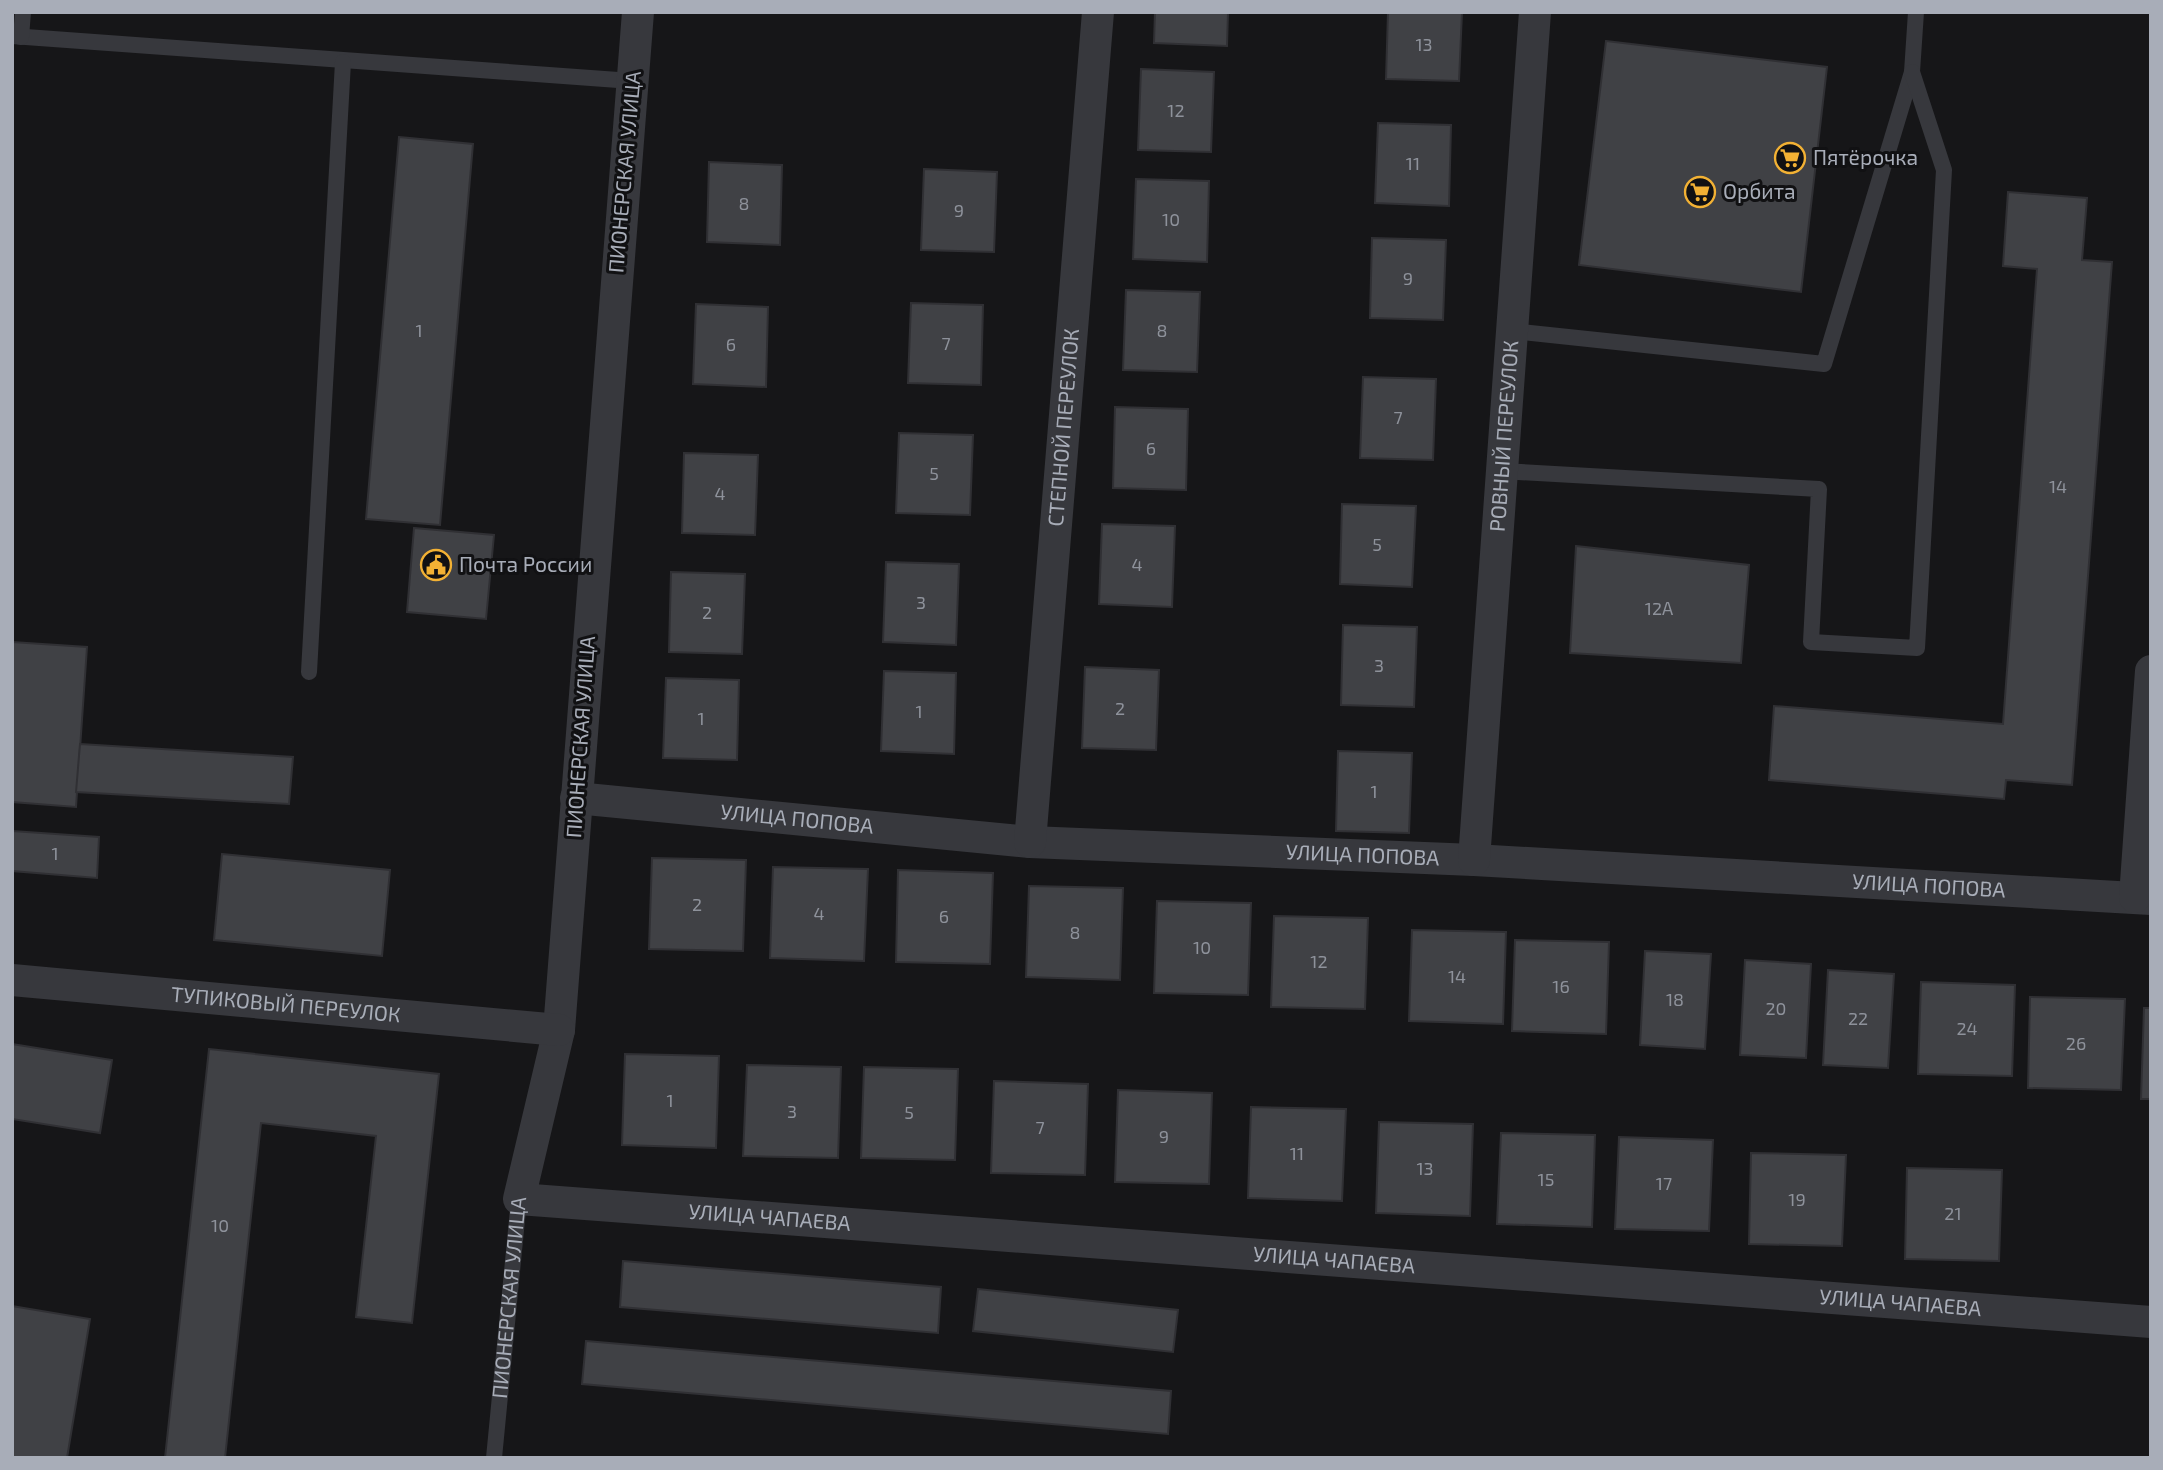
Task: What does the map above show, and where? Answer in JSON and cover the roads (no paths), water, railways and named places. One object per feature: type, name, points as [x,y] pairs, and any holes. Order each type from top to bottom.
[{"type":"street","name":"ПИОНЕРСКАЯ УЛИЦА","points":[[519,1199],[559,1030],[638,12]]},
{"type":"street","name":"СТЕПНОЙ ПЕРЕУЛОК","points":[[1030,842],[1098,12]]},
{"type":"street","name":"РОВНЫЙ ПЕРЕУЛОК","points":[[1474,860],[1535,12]]},
{"type":"street","points":[[2143,898],[2151,671]]},
{"type":"street","name":"УЛИЦА ПОПОВА","points":[[576,798],[1030,842],[1474,860],[2143,898]]},
{"type":"street","name":"ТУПИКОВЫЙ ПЕРЕУЛОК","points":[[12,980],[559,1030]]},
{"type":"street","name":"УЛИЦА ЧАПАЕВА","points":[[519,1199],[2151,1322]]},
{"type":"lane","points":[[23,12],[17,36],[343,62],[632,81]]},
{"type":"lane","points":[[1512,331],[1824,364],[1912,72],[1916,12]]},
{"type":"lane","points":[[309,672],[343,62]]},
{"type":"lane","points":[[1502,471],[1819,489],[1811,642],[1917,648],[1944,170],[1912,72]]},
{"type":"lane","name":"ПИОНЕРСКАЯ УЛИЦА","points":[[494,1458],[519,1199]]},
{"type":"place","name":"Пятёрочка","points":[[1790,158]]},
{"type":"place","name":"Орбита","points":[[1700,192]]},
{"type":"place","name":"Почта России","points":[[436,565]]}]
